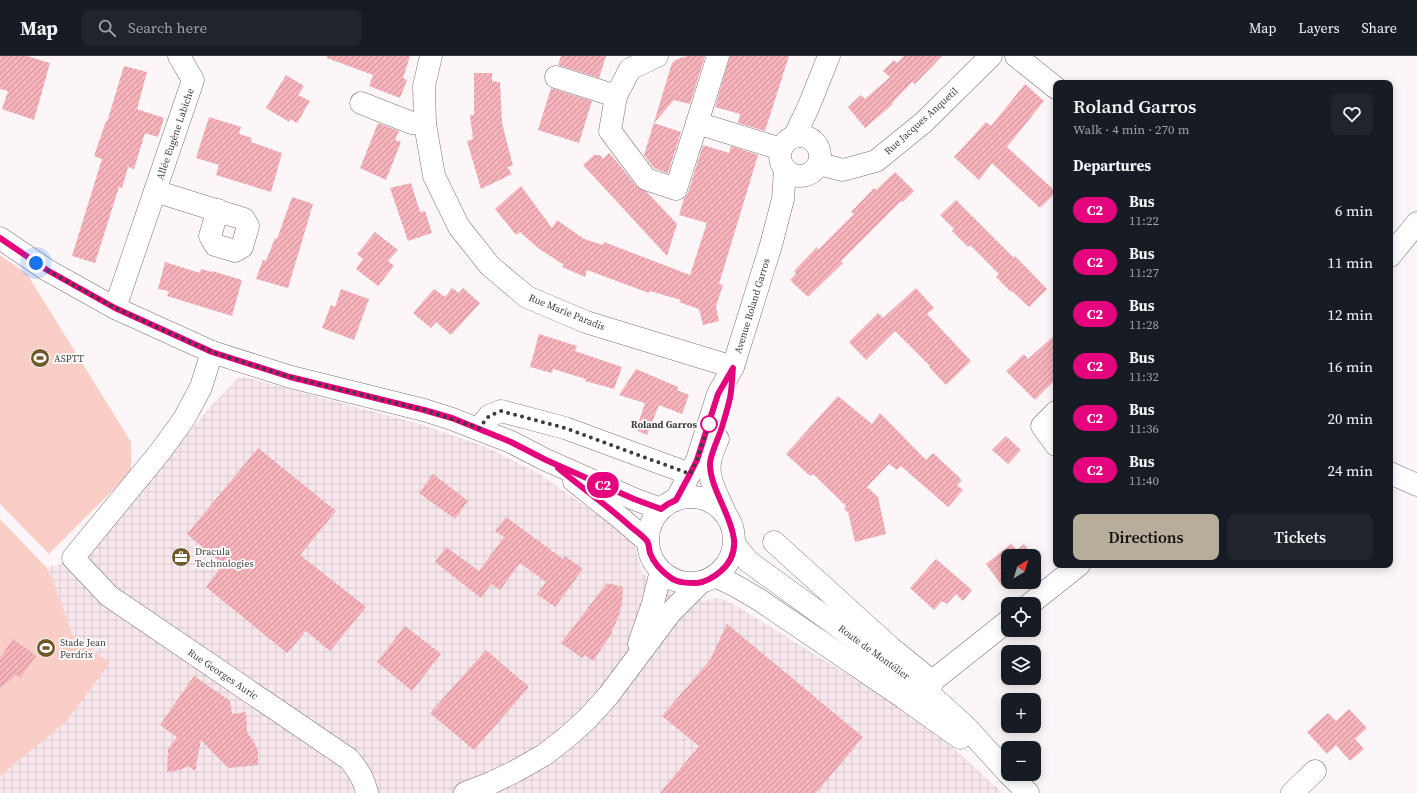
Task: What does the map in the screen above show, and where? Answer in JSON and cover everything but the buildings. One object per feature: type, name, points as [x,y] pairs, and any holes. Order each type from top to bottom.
[{"type":"street","name":"Allée Eugène Labiche","points":[[115,308],[193,80],[179,56]]},
{"type":"street","name":"Rue Marie Paradis","points":[[431,56],[424,86],[425,124],[434,176],[459,227],[490,266],[527,297],[586,322],[733,368]]},
{"type":"street","points":[[657,56],[630,68],[616,96],[610,131],[646,179],[676,189],[718,56]]},
{"type":"street","name":"Rue Jacques Anquetil","points":[[819,164],[843,170],[876,161],[924,122],[992,56]]},
{"type":"street","points":[[1016,56],[1053,86]]},
{"type":"street","points":[[697,123],[796,142],[820,150],[819,164],[812,173],[793,173],[780,160],[796,142],[818,110],[828,59]]},
{"type":"street","points":[[556,77],[616,96]]},
{"type":"street","points":[[361,103],[412,123],[425,124]]},
{"type":"street","name":"Avenue Roland Garros","points":[[725,513],[711,478],[710,463],[730,398],[733,368],[793,173]]},
{"type":"street","name":"Allée Eugène Labiche","points":[[155,191],[218,210]]},
{"type":"street","points":[[1393,252],[1417,224]]},
{"type":"street","points":[[0,238],[47,270],[115,308],[212,352],[290,377],[424,410],[479,428],[634,499],[668,504],[689,497],[702,498],[715,504],[725,513],[731,523],[734,533],[734,544],[731,557],[725,568],[708,579],[671,612],[608,696],[566,738],[544,755],[491,784],[465,793]]},
{"type":"street","name":"Rue Georges Auric","points":[[212,352],[201,387],[184,419],[160,452],[73,558],[109,596],[349,759],[358,770],[367,793]]},
{"type":"street","name":"Avenue Roland Garros","points":[[668,504],[690,474],[697,460],[718,394],[733,368]]},
{"type":"street","points":[[479,428],[489,416],[501,411],[565,428],[690,474]]},
{"type":"street","points":[[1053,415],[1042,426],[1053,441]]},
{"type":"street","points":[[546,460],[624,520],[648,542]]},
{"type":"street","points":[[1393,474],[1417,485]]},
{"type":"street","points":[[629,667],[643,635],[661,571],[654,562],[650,552],[648,542],[649,530],[654,519],[668,504]]},
{"type":"street","points":[[774,542],[891,648],[928,685]]},
{"type":"street","name":"Route de Montélier","points":[[734,544],[749,562],[928,685],[1001,764]]},
{"type":"street","points":[[1039,597],[1075,568]]},
{"type":"street","name":"Route de Montélier","points":[[661,571],[673,579],[687,583],[708,579],[734,585],[758,599],[904,698],[1001,767]]},
{"type":"street","points":[[904,698],[928,685],[1001,628]]},
{"type":"street","points":[[1292,793],[1315,772]]},
{"type":"street","name":"Route de Montélier","points":[[1017,781],[1028,793]]},
{"type":"shaded area","name":"ASPTT","points":[[0,255],[27,274],[131,442],[131,472],[49,554],[0,504]]},
{"type":"shaded area","points":[[240,376],[420,424],[486,447],[538,473],[633,539],[642,573],[668,590],[705,601],[712,598],[720,598],[735,605],[903,709],[950,745],[1003,793],[0,793],[0,776],[66,722],[110,663],[72,634],[54,582],[46,567],[82,560],[213,404]]},
{"type":"shaded area","name":"Stade Jean Perdrix","points":[[0,519],[46,567],[54,582],[72,634],[110,663],[66,722],[0,776]]},
{"type":"bus line","name":"C2","points":[[0,238],[47,270],[115,308],[212,352],[232,360],[290,377],[452,418],[479,428],[546,460],[634,499],[661,509],[676,500],[690,474],[697,460],[718,394],[733,368],[730,398],[710,463],[711,478],[725,513],[731,523],[734,533],[734,544],[731,557],[725,568],[709,580],[687,583],[673,579],[661,571],[654,562],[648,542],[624,520],[558,468]]},
{"type":"place","name":"ASPTT","points":[[40,358]]},
{"type":"place","name":"Roland Garros","points":[[709,424]]},
{"type":"place","name":"Dracula Technologies","points":[[181,557]]},
{"type":"place","name":"Stade Jean Perdrix","points":[[46,648]]},
{"type":"route","points":[[36,263],[115,308],[175,336],[232,360],[290,377],[424,410],[479,428],[489,416],[501,411],[565,428],[690,474],[697,460],[709,424]]}]
